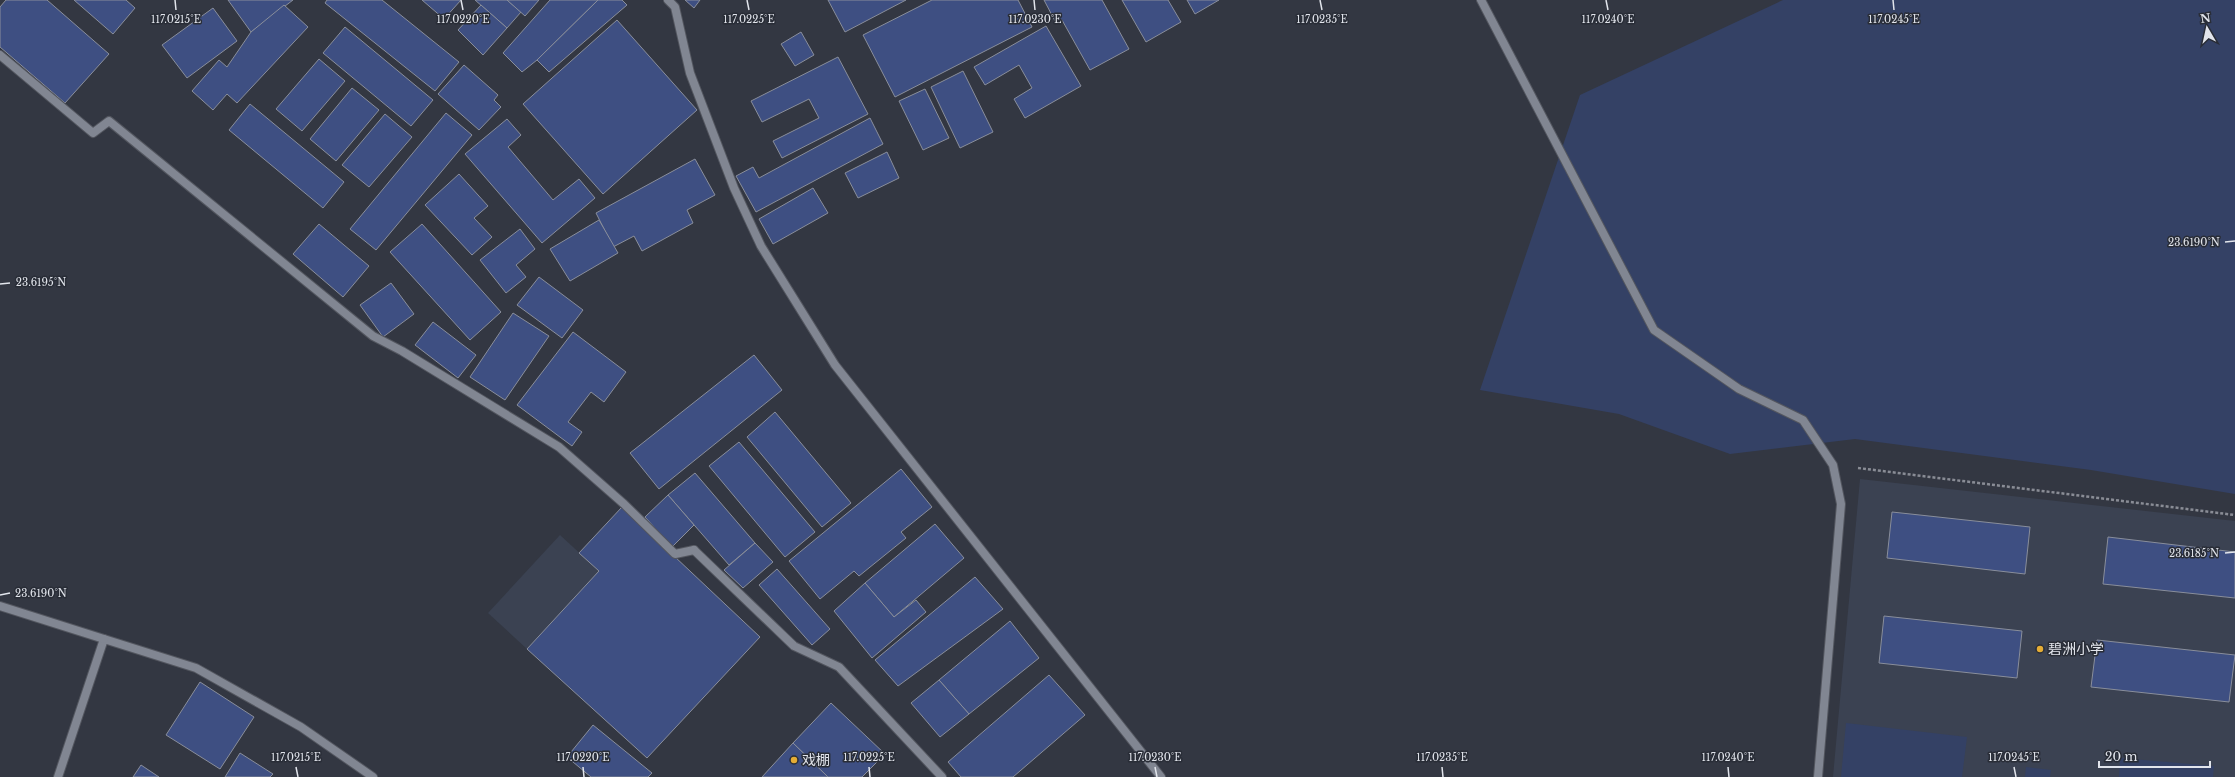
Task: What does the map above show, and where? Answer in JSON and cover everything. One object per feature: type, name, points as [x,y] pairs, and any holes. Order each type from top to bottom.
[{"type":"street","points":[[668,0],[675,8],[690,73],[738,196],[760,246],[831,358],[1161,777]]},
{"type":"street","points":[[1481,0],[1654,330],[1739,389],[1803,420],[1833,465],[1841,504],[1818,777]]},
{"type":"street","points":[[0,55],[93,133],[109,122],[373,336],[402,351],[559,447],[624,504],[675,554],[694,550],[794,646],[839,667],[942,777]]},
{"type":"street","points":[[0,606],[196,668],[301,727],[373,777]]},
{"type":"street","points":[[58,777],[104,639]]},
{"type":"path","points":[[1833,465],[2235,515]]},
{"type":"shaded area","points":[[1783,0],[2235,0],[2235,494],[2091,470],[1855,439],[1730,454],[1619,414],[1480,390],[1580,95]]},
{"type":"shaded area","name":"碧洲小学","points":[[1860,479],[2235,521],[2235,777],[1833,777]]},
{"type":"shaded area","points":[[560,535],[599,571],[527,649],[488,613]]},
{"type":"shaded area","points":[[1846,723],[1967,737],[1962,777],[1841,777]]},
{"type":"shaded area","points":[[2120,758],[2214,766],[2213,777],[2119,777]]},
{"type":"shaded area","points":[[2026,767],[2051,770],[2050,777],[2025,777]]},
{"type":"building","points":[[6,0],[47,0],[109,54],[65,103],[0,47],[0,7]]},
{"type":"building","points":[[74,0],[126,0],[135,8],[113,34]]},
{"type":"building","points":[[228,0],[293,0],[251,32]]},
{"type":"building","points":[[327,0],[382,0],[459,62],[435,91],[325,3]]},
{"type":"building","points":[[422,0],[461,0],[444,19]]},
{"type":"building","points":[[475,0],[507,0],[521,12],[507,28]]},
{"type":"building","points":[[507,0],[539,0],[525,16]]},
{"type":"building","points":[[550,0],[598,0],[537,60],[522,72],[503,53]]},
{"type":"building","points":[[598,0],[622,0],[627,5],[549,72],[537,60]]},
{"type":"building","points":[[685,0],[700,0],[694,8]]},
{"type":"building","points":[[828,0],[906,0],[845,32]]},
{"type":"building","points":[[932,0],[1018,0],[1032,27],[895,97],[863,35]]},
{"type":"building","points":[[1044,0],[1102,0],[1129,49],[1090,70],[1062,20],[1055,21]]},
{"type":"building","points":[[1122,0],[1168,0],[1181,22],[1146,42]]},
{"type":"building","points":[[1187,0],[1219,0],[1195,14]]},
{"type":"building","points":[[284,5],[308,27],[237,103],[227,94],[213,110],[192,91],[219,60],[227,67],[251,32]]},
{"type":"building","points":[[481,5],[507,28],[483,55],[458,30]]},
{"type":"building","points":[[213,8],[237,41],[187,78],[162,45]]},
{"type":"building","points":[[617,20],[697,110],[603,194],[523,104]]},
{"type":"building","points":[[1046,26],[1081,86],[1025,118],[1014,99],[1032,88],[1019,65],[985,85],[974,67]]},
{"type":"building","points":[[345,27],[433,100],[411,126],[323,53]]},
{"type":"building","points":[[801,32],[814,55],[795,66],[781,44]]},
{"type":"building","points":[[838,57],[868,114],[782,158],[773,141],[819,118],[809,99],[762,122],[751,101]]},
{"type":"building","points":[[319,59],[345,81],[302,131],[276,109]]},
{"type":"building","points":[[464,65],[498,95],[494,100],[501,107],[479,130],[438,94]]},
{"type":"building","points":[[963,71],[993,132],[960,148],[931,87]]},
{"type":"building","points":[[352,88],[379,110],[336,161],[310,139]]},
{"type":"building","points":[[925,89],[949,138],[923,150],[899,101]]},
{"type":"building","points":[[250,104],[344,182],[323,208],[229,130]]},
{"type":"building","points":[[446,113],[472,135],[376,250],[350,229]]},
{"type":"building","points":[[385,114],[412,137],[369,187],[342,165]]},
{"type":"building","points":[[870,118],[883,144],[756,212],[736,176],[753,167],[759,178]]},
{"type":"building","points":[[507,119],[521,135],[508,147],[553,200],[579,179],[595,198],[542,243],[465,154]]},
{"type":"building","points":[[887,152],[899,178],[858,198],[845,173]]},
{"type":"building","points":[[695,159],[715,195],[687,210],[693,223],[642,251],[634,236],[613,247],[596,213]]},
{"type":"building","points":[[459,174],[488,206],[474,218],[492,237],[472,255],[425,205]]},
{"type":"building","points":[[813,188],[828,213],[773,244],[759,219]]},
{"type":"building","points":[[599,220],[618,253],[570,281],[550,249]]},
{"type":"building","points":[[319,224],[369,266],[343,297],[293,254]]},
{"type":"building","points":[[422,224],[501,312],[470,340],[390,252]]},
{"type":"building","points":[[520,229],[535,249],[516,265],[526,277],[506,293],[480,260]]},
{"type":"building","points":[[539,277],[583,310],[562,338],[517,305]]},
{"type":"building","points":[[391,283],[414,314],[383,337],[360,305]]},
{"type":"building","points":[[513,313],[549,336],[505,400],[470,377]]},
{"type":"building","points":[[433,322],[476,355],[458,378],[415,345]]},
{"type":"building","points":[[573,332],[626,372],[604,402],[591,392],[568,422],[582,432],[572,446],[517,405]]},
{"type":"building","points":[[754,355],[782,390],[659,489],[630,453]]},
{"type":"building","points":[[775,412],[851,503],[822,527],[747,437]]},
{"type":"building","points":[[739,442],[815,532],[785,557],[709,466]]},
{"type":"building","points":[[901,469],[932,507],[901,532],[906,538],[859,576],[854,571],[820,599],[789,561]]},
{"type":"building","points":[[695,473],[755,543],[729,565],[668,495]]},
{"type":"building","points":[[668,495],[694,525],[672,547],[645,517]]},
{"type":"building","points":[[622,507],[760,637],[647,758],[527,649],[599,571],[579,553]]},
{"type":"building","points":[[1892,512],[2030,527],[2025,574],[1887,558]]},
{"type":"building","points":[[935,524],[964,558],[894,617],[865,583]]},
{"type":"building","points":[[2108,537],[2235,552],[2235,598],[2103,584]]},
{"type":"building","points":[[755,543],[773,562],[743,588],[724,570]]},
{"type":"building","points":[[777,569],[830,629],[812,645],[759,585]]},
{"type":"building","points":[[975,577],[1003,609],[898,686],[875,660]]},
{"type":"building","points":[[865,583],[894,617],[916,600],[926,612],[872,658],[834,611]]},
{"type":"building","points":[[1884,616],[2022,631],[2017,678],[1879,663]]},
{"type":"building","points":[[1010,621],[1039,658],[969,714],[939,680]]},
{"type":"building","points":[[2097,640],[2235,655],[2229,702],[2091,687]]},
{"type":"building","points":[[1049,675],[1085,715],[1013,777],[961,777],[948,762]]},
{"type":"building","points":[[939,680],[969,714],[940,737],[911,703]]},
{"type":"building","points":[[200,682],[254,717],[220,769],[166,735]]},
{"type":"building","points":[[831,703],[885,754],[862,777],[828,777],[793,743]]},
{"type":"building","points":[[593,725],[652,773],[648,777],[591,777],[567,757]]},
{"type":"building","name":"戏棚","points":[[793,743],[828,777],[762,777]]},
{"type":"building","points":[[240,753],[273,774],[270,777],[225,777]]},
{"type":"building","points":[[141,765],[159,777],[133,777]]},
{"type":"place","name":"碧洲小学","points":[[2040,649]]},
{"type":"place","name":"戏棚","points":[[794,760]]}]
